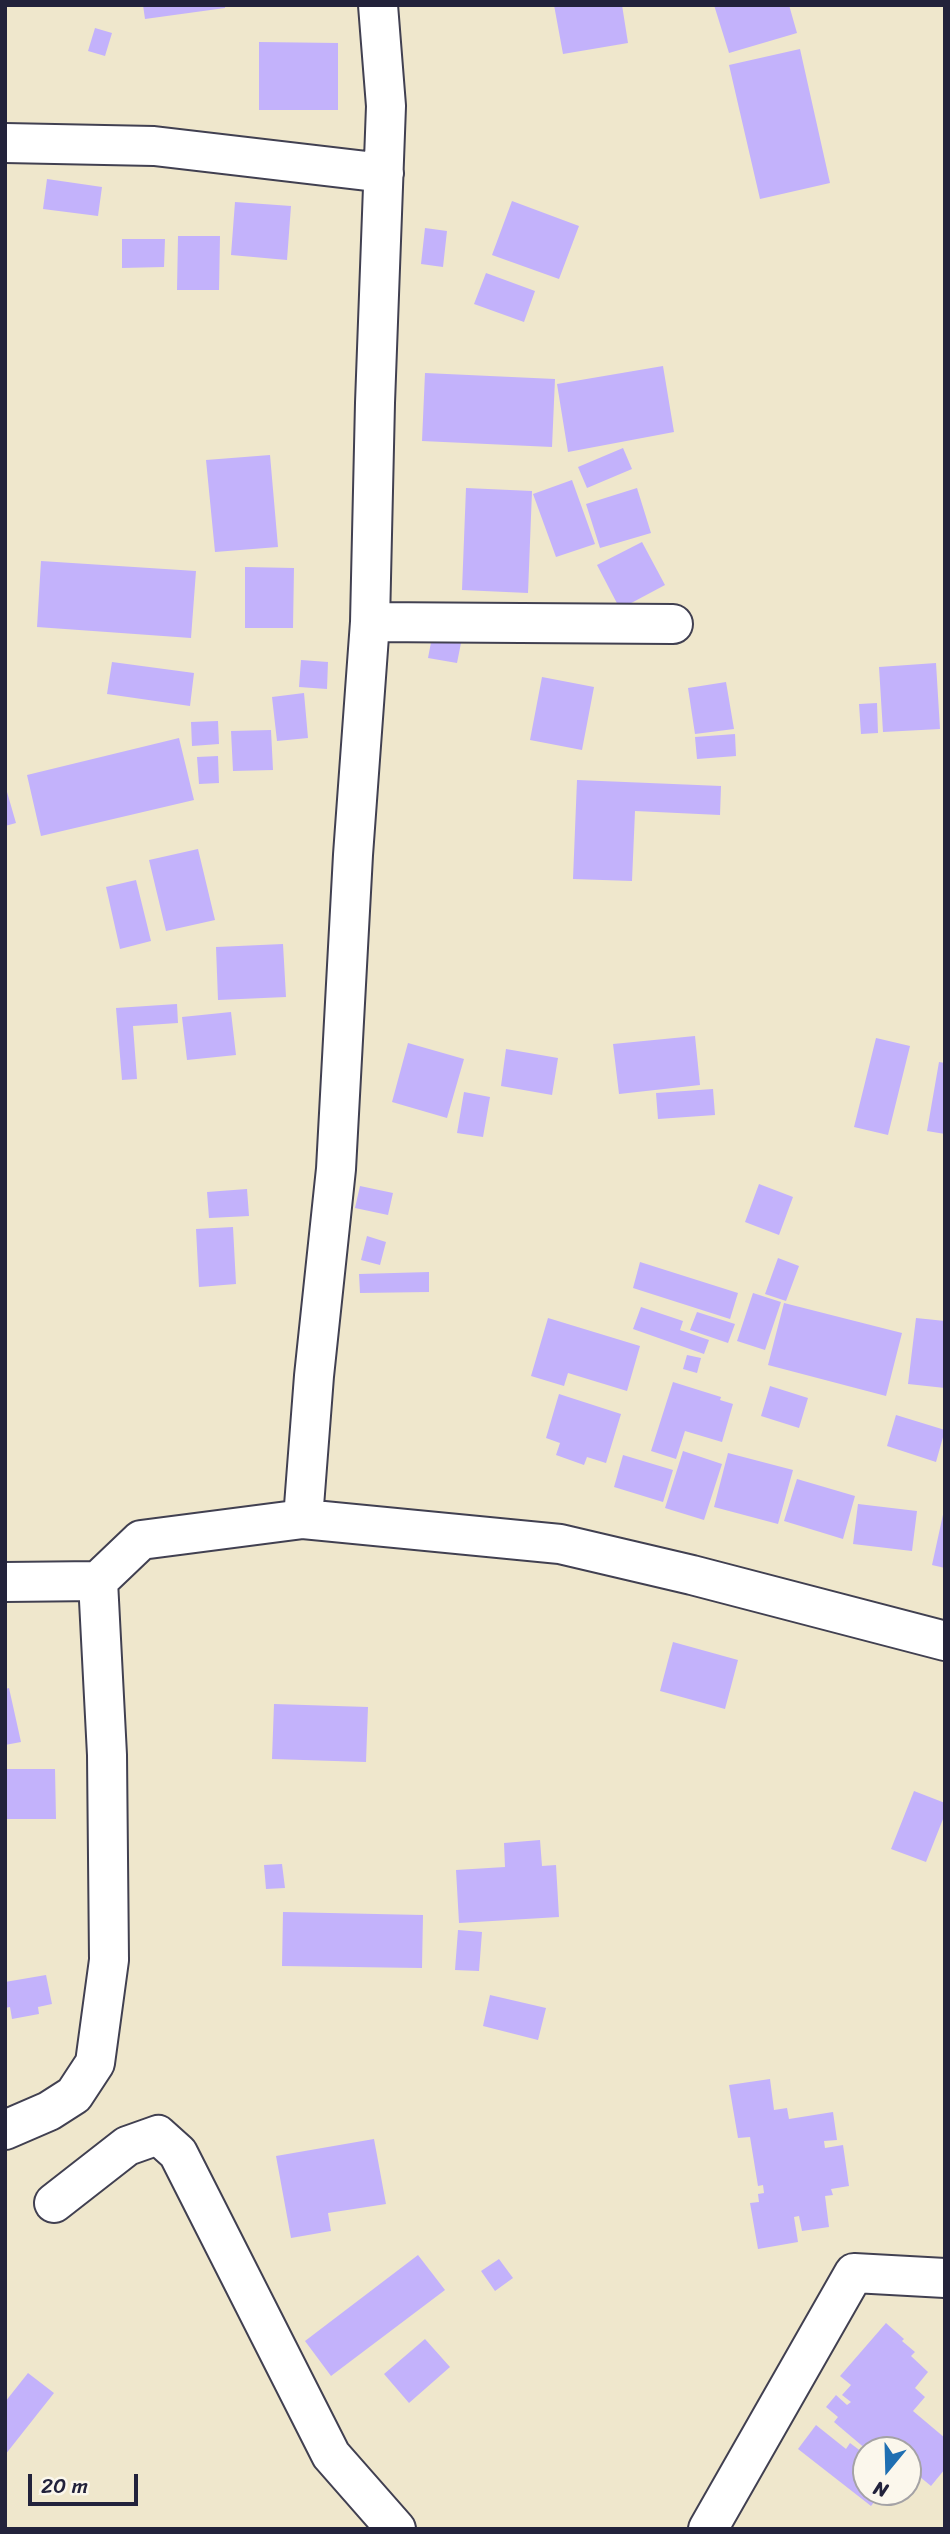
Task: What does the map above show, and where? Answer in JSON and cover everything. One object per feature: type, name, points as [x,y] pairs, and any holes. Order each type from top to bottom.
[{"type":"street","points":[[303,1519],[314,1376],[336,1169],[353,855],[370,622],[386,107],[378,5]]},
{"type":"street","points":[[5,143],[154,146],[384,173]]},
{"type":"street","points":[[370,622],[673,624]]},
{"type":"street","points":[[5,1582],[97,1581],[141,1540],[303,1519],[560,1544],[692,1575],[945,1641]]},
{"type":"street","points":[[5,2130],[49,2111],[74,2095],[95,2063],[109,1960],[107,1755],[97,1581]]},
{"type":"street","points":[[54,2203],[127,2146],[158,2135],[178,2153],[331,2455],[396,2529]]},
{"type":"street","points":[[708,2529],[854,2273],[945,2278]]},
{"type":"building","points":[[143,5],[225,5],[225,8],[145,19]]},
{"type":"building","points":[[554,5],[622,5],[628,43],[563,54]]},
{"type":"building","points":[[714,5],[789,5],[797,33],[729,53]]},
{"type":"building","points":[[95,28],[112,33],[105,56],[88,51]]},
{"type":"building","points":[[259,42],[338,43],[338,110],[259,110]]},
{"type":"building","points":[[800,49],[830,183],[760,199],[729,65]]},
{"type":"building","points":[[47,179],[102,187],[98,216],[43,209]]},
{"type":"building","points":[[512,201],[579,226],[559,279],[492,255]]},
{"type":"building","points":[[235,202],[291,206],[287,260],[231,255]]},
{"type":"building","points":[[425,228],[447,231],[443,267],[421,264]]},
{"type":"building","points":[[178,236],[220,236],[219,290],[177,290]]},
{"type":"building","points":[[122,239],[165,239],[164,267],[122,268]]},
{"type":"building","points":[[486,273],[535,291],[524,322],[474,304]]},
{"type":"building","points":[[663,366],[674,432],[568,452],[557,384]]},
{"type":"building","points":[[425,373],[555,379],[552,447],[422,441]]},
{"type":"building","points":[[623,448],[632,469],[587,488],[578,467]]},
{"type":"building","points":[[270,455],[278,547],[215,552],[206,460]]},
{"type":"building","points":[[572,480],[595,544],[556,557],[533,494]]},
{"type":"building","points":[[466,488],[532,491],[528,593],[462,590]]},
{"type":"building","points":[[637,488],[651,533],[600,548],[586,504]]},
{"type":"building","points":[[642,542],[665,585],[620,609],[597,565]]},
{"type":"building","points":[[41,561],[196,571],[191,638],[37,627]]},
{"type":"building","points":[[245,567],[294,568],[293,628],[245,628]]},
{"type":"building","points":[[433,632],[462,638],[457,663],[428,658]]},
{"type":"building","points":[[301,660],[328,662],[327,689],[299,687]]},
{"type":"building","points":[[112,662],[194,673],[190,706],[107,694]]},
{"type":"building","points":[[936,663],[940,729],[883,732],[879,667]]},
{"type":"building","points":[[542,677],[594,687],[582,750],[530,740]]},
{"type":"building","points":[[726,682],[734,729],[695,734],[688,688]]},
{"type":"building","points":[[304,693],[308,738],[277,741],[272,697]]},
{"type":"building","points":[[877,703],[878,733],[861,734],[859,704]]},
{"type":"building","points":[[218,721],[219,744],[192,746],[191,722]]},
{"type":"building","points":[[271,730],[273,770],[233,771],[231,731]]},
{"type":"building","points":[[735,734],[736,756],[697,759],[695,737]]},
{"type":"building","points":[[179,738],[194,800],[41,836],[27,775]]},
{"type":"building","points":[[218,756],[219,783],[199,784],[197,757]]},
{"type":"building","points":[[577,780],[721,786],[720,815],[635,811],[632,881],[573,879]]},
{"type":"building","points":[[5,785],[16,823],[5,826]]},
{"type":"building","points":[[198,849],[215,920],[166,931],[149,860]]},
{"type":"building","points":[[136,880],[151,941],[120,949],[106,887]]},
{"type":"building","points":[[283,944],[286,997],[218,1000],[216,947]]},
{"type":"building","points":[[177,1004],[178,1023],[133,1026],[137,1079],[122,1080],[116,1008]]},
{"type":"building","points":[[231,1012],[236,1055],[187,1060],[182,1017]]},
{"type":"building","points":[[695,1036],[700,1085],[619,1094],[613,1044]]},
{"type":"building","points":[[876,1038],[910,1046],[888,1135],[854,1127]]},
{"type":"building","points":[[408,1043],[464,1059],[447,1118],[392,1102]]},
{"type":"building","points":[[506,1049],[558,1058],[552,1095],[501,1086]]},
{"type":"building","points":[[939,1062],[945,1063],[945,1134],[927,1131]]},
{"type":"building","points":[[713,1089],[715,1115],[658,1119],[656,1093]]},
{"type":"building","points":[[464,1092],[490,1097],[483,1137],[457,1133]]},
{"type":"building","points":[[759,1184],[793,1197],[779,1235],[745,1222]]},
{"type":"building","points":[[360,1186],[393,1193],[388,1215],[355,1208]]},
{"type":"building","points":[[247,1189],[249,1216],[209,1218],[207,1192]]},
{"type":"building","points":[[233,1227],[236,1284],[199,1287],[196,1229]]},
{"type":"building","points":[[367,1236],[386,1242],[380,1265],[361,1260]]},
{"type":"building","points":[[778,1258],[799,1266],[786,1301],[765,1294]]},
{"type":"building","points":[[640,1262],[738,1293],[730,1319],[633,1288]]},
{"type":"building","points":[[429,1272],[429,1292],[360,1293],[359,1274]]},
{"type":"building","points":[[753,1293],[781,1302],[765,1350],[737,1341]]},
{"type":"building","points":[[784,1303],[902,1333],[886,1396],[768,1365]]},
{"type":"building","points":[[641,1307],[683,1321],[680,1330],[709,1340],[704,1354],[633,1329]]},
{"type":"building","points":[[697,1312],[735,1324],[728,1343],[690,1330]]},
{"type":"building","points":[[548,1318],[640,1346],[627,1391],[568,1373],[564,1386],[531,1376]]},
{"type":"building","points":[[916,1318],[945,1321],[945,1388],[908,1384]]},
{"type":"building","points":[[687,1355],[701,1358],[697,1373],[683,1369]]},
{"type":"building","points":[[673,1382],[721,1397],[720,1400],[733,1404],[722,1442],[685,1431],[676,1459],[651,1451]]},
{"type":"building","points":[[770,1386],[808,1398],[799,1428],[761,1416]]},
{"type":"building","points":[[559,1394],[621,1414],[606,1463],[587,1457],[584,1465],[556,1455],[560,1443],[546,1438]]},
{"type":"building","points":[[896,1415],[945,1430],[936,1462],[887,1446]]},
{"type":"building","points":[[683,1451],[722,1464],[704,1520],[665,1508]]},
{"type":"building","points":[[728,1453],[793,1470],[778,1524],[714,1507]]},
{"type":"building","points":[[623,1455],[673,1470],[663,1502],[614,1487]]},
{"type":"building","points":[[797,1479],[855,1496],[843,1539],[784,1521]]},
{"type":"building","points":[[858,1504],[917,1511],[912,1551],[853,1544]]},
{"type":"building","points":[[945,1510],[945,1568],[932,1565]]},
{"type":"building","points":[[673,1642],[738,1660],[725,1709],[660,1691]]},
{"type":"building","points":[[9,1688],[21,1742],[5,1745],[5,1689]]},
{"type":"building","points":[[274,1704],[368,1707],[366,1762],[272,1759]]},
{"type":"building","points":[[7,1769],[55,1769],[56,1819],[5,1819]]},
{"type":"building","points":[[914,1791],[945,1803],[945,1814],[926,1862],[891,1849]]},
{"type":"building","points":[[540,1840],[542,1866],[556,1865],[559,1917],[459,1923],[456,1870],[505,1867],[504,1843]]},
{"type":"building","points":[[282,1864],[285,1888],[266,1889],[264,1865]]},
{"type":"building","points":[[283,1912],[423,1915],[422,1968],[282,1966]]},
{"type":"building","points":[[458,1930],[482,1932],[479,1971],[455,1970]]},
{"type":"building","points":[[46,1975],[52,2004],[38,2007],[39,2014],[12,2019],[10,2007],[5,2008],[5,1982]]},
{"type":"building","points":[[490,1995],[546,2008],[538,2040],[483,2026]]},
{"type":"building","points":[[770,2079],[774,2110],[787,2108],[789,2119],[833,2112],[837,2140],[824,2141],[825,2148],[843,2145],[849,2186],[831,2189],[833,2195],[825,2196],[829,2227],[802,2231],[799,2216],[794,2217],[798,2242],[758,2249],[750,2203],[759,2202],[758,2194],[764,2193],[763,2185],[758,2186],[750,2137],[738,2138],[729,2085]]},
{"type":"building","points":[[374,2139],[386,2204],[328,2213],[331,2231],[291,2238],[276,2156]]},
{"type":"building","points":[[418,2255],[445,2290],[331,2376],[305,2341]]},
{"type":"building","points":[[499,2259],[513,2278],[495,2291],[481,2271]]},
{"type":"building","points":[[886,2323],[915,2352],[911,2356],[928,2372],[915,2388],[925,2397],[913,2411],[945,2438],[945,2469],[931,2486],[922,2479],[922,2436],[852,2437],[834,2422],[838,2417],[826,2407],[836,2395],[847,2405],[851,2402],[842,2395],[851,2385],[840,2376]]},
{"type":"building","points":[[425,2339],[450,2367],[409,2403],[384,2374]]},
{"type":"building","points":[[28,2373],[54,2393],[5,2455],[5,2402]]},
{"type":"building","points":[[816,2425],[846,2449],[850,2443],[852,2444],[852,2491],[798,2449]]}]
